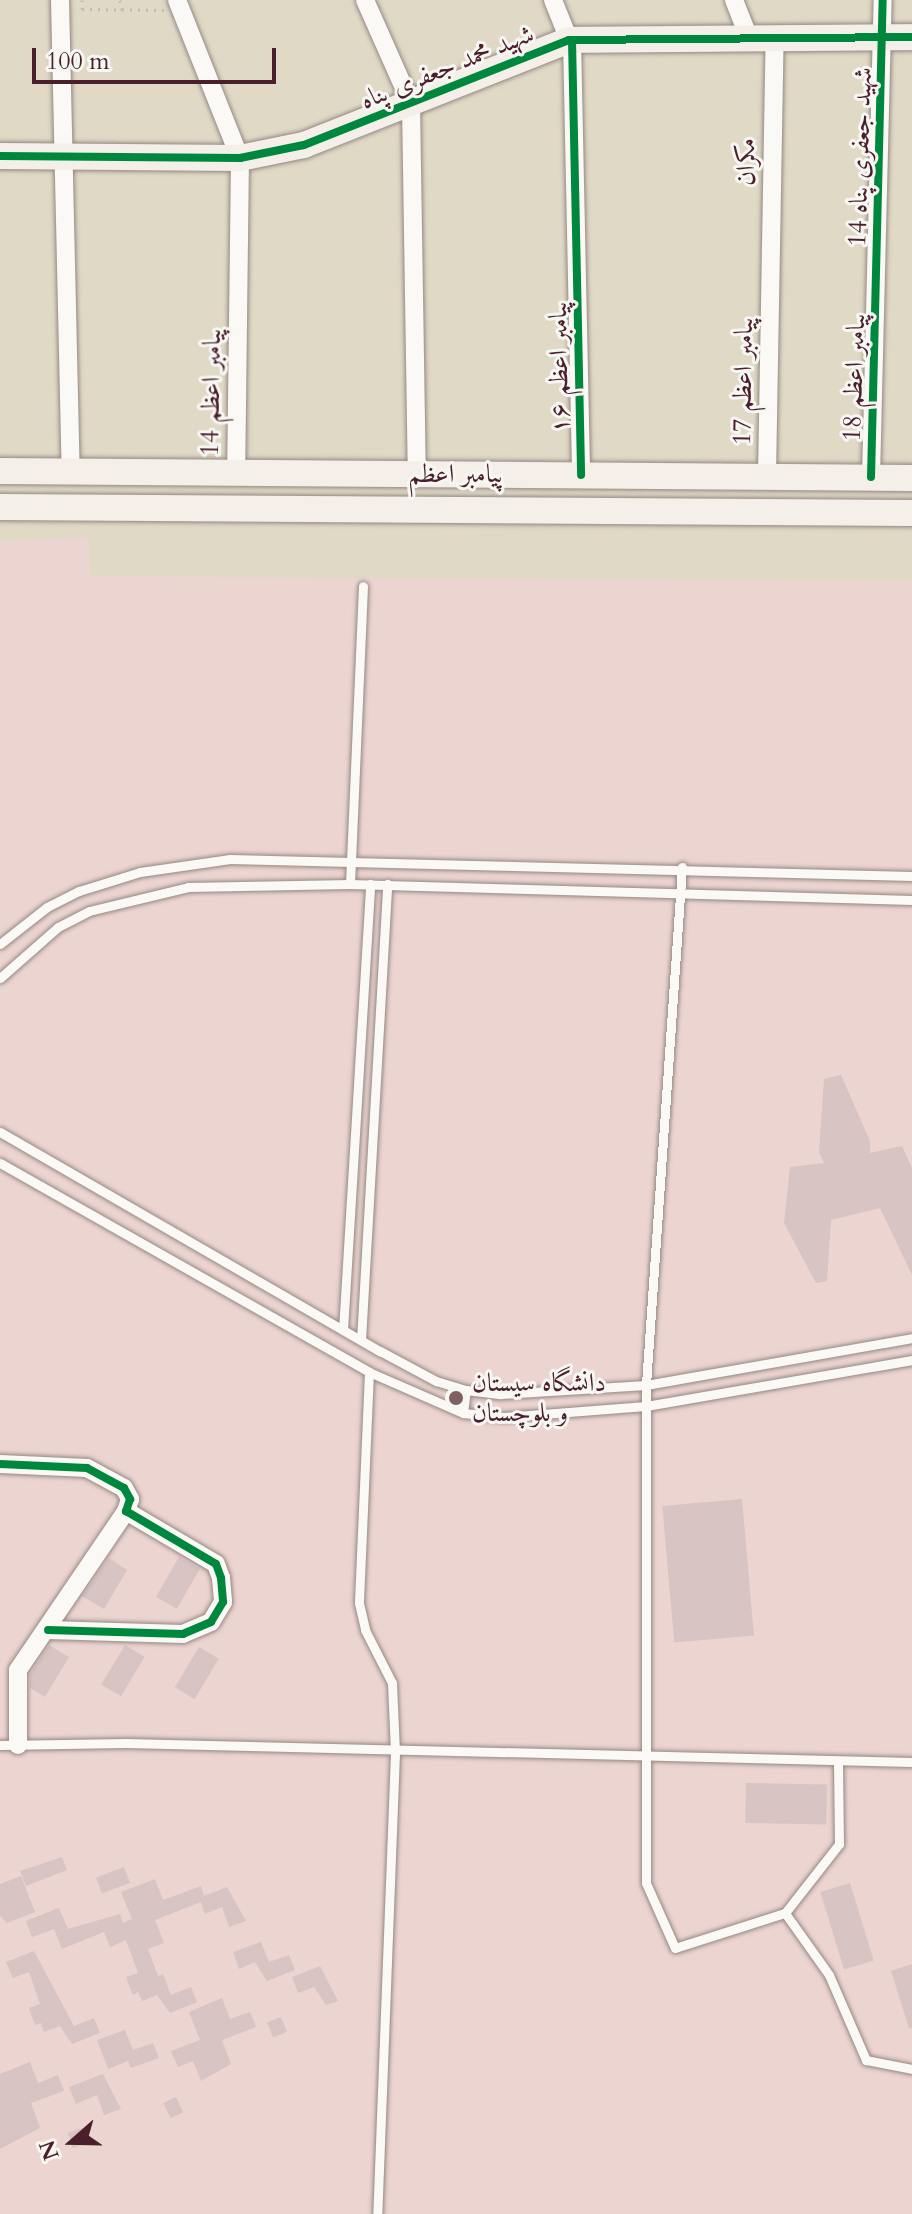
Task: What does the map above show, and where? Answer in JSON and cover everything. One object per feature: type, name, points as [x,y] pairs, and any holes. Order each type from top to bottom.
[{"type":"main road","name":"شهید محمد جعفری پناه","points":[[0,156],[65,154],[240,158],[304,145],[570,40],[912,37]]},
{"type":"main road","name":"پیامبر اعظم","points":[[0,471],[236,470],[912,478]]},
{"type":"main road","name":"پیامبر اعظم","points":[[0,507],[912,513]]},
{"type":"street","points":[[60,0],[71,471]]},
{"type":"street","points":[[177,0],[240,158]]},
{"type":"street","points":[[365,0],[411,104],[417,474]]},
{"type":"street","points":[[553,0],[570,40]]},
{"type":"street","points":[[734,0],[762,38]]},
{"type":"street","name":"شهید جعفری پناه 14","points":[[876,278],[883,0]]},
{"type":"street","name":"مکران","points":[[762,38],[770,287]]},
{"type":"street","name":"پیامبر اعظم ۱۶","points":[[570,40],[581,475]]},
{"type":"street","name":"پیامبر اعظم 14","points":[[236,470],[240,158]]},
{"type":"street","name":"پیامبر اعظم 18","points":[[871,477],[876,278]]},
{"type":"street","name":"پیامبر اعظم 17","points":[[767,476],[770,287]]},
{"type":"street","points":[[0,1464],[87,1468],[124,1488],[130,1499],[126,1511],[18,1670],[9,1745]]},
{"type":"street","points":[[48,1630],[183,1634],[211,1622],[223,1602],[216,1564],[126,1511]]},
{"type":"lane","points":[[350,884],[363,586]]},
{"type":"lane","points":[[0,944],[47,907],[140,872],[230,859],[682,867],[912,876]]},
{"type":"lane","points":[[682,867],[646,1385],[646,1883],[675,1948],[785,1913],[839,1844],[838,1761]]},
{"type":"lane","points":[[0,978],[58,927],[144,894],[225,884],[387,884],[912,900]]},
{"type":"lane","points":[[343,1330],[370,884]]},
{"type":"lane","points":[[361,1340],[387,884]]},
{"type":"lane","points":[[0,1132],[361,1340],[436,1381],[466,1390],[501,1394],[646,1385],[912,1338]]},
{"type":"lane","points":[[0,1163],[369,1372],[463,1413],[504,1417],[646,1406],[912,1360]]},
{"type":"lane","points":[[369,1372],[359,1603],[365,1630],[392,1683],[395,1753],[377,2214]]},
{"type":"lane","points":[[463,1413],[466,1390]]},
{"type":"lane","points":[[9,1745],[126,1743],[395,1753],[912,1762]]},
{"type":"lane","points":[[785,1913],[829,1975],[866,2060],[912,2069]]},
{"type":"path","points":[[82,0],[82,9],[122,11],[165,10],[161,0]]},
{"type":"path","points":[[120,0],[122,11]]},
{"type":"shaded area","name":"دانشگاه سیستان و بلوچستان","points":[[89,537],[90,576],[912,582],[912,2214],[0,2214],[0,542]]},
{"type":"building","points":[[841,1075],[870,1141],[870,1153],[902,1146],[912,1168],[912,1275],[880,1208],[831,1220],[827,1281],[816,1283],[784,1223],[790,1167],[824,1163],[819,1152],[824,1079]]},
{"type":"building","points":[[742,1499],[754,1635],[674,1642],[662,1506]]},
{"type":"building","points":[[179,1557],[200,1569],[177,1609],[156,1597]]},
{"type":"building","points":[[109,1558],[127,1570],[104,1609],[82,1596]]},
{"type":"building","points":[[49,1645],[69,1657],[45,1697],[30,1688],[30,1674]]},
{"type":"building","points":[[125,1645],[145,1657],[121,1696],[101,1684]]},
{"type":"building","points":[[199,1647],[219,1659],[195,1699],[175,1687]]},
{"type":"building","points":[[746,1783],[827,1784],[826,1824],[745,1823]]},
{"type":"building","points":[[62,1857],[67,1870],[26,1886],[20,1871]]},
{"type":"building","points":[[124,1867],[130,1883],[102,1894],[96,1878]]},
{"type":"building","points":[[21,1876],[35,1912],[7,1923],[0,1916],[0,1884]]},
{"type":"building","points":[[155,1879],[163,1900],[201,1886],[204,1896],[227,1887],[246,1921],[229,1927],[222,1907],[205,1914],[201,1902],[155,1920],[164,1943],[148,1949],[158,1976],[163,1974],[171,1995],[191,1987],[197,2002],[170,2013],[157,1995],[142,2001],[138,1992],[133,1995],[126,1977],[138,1973],[126,1940],[110,1947],[104,1932],[62,1949],[54,1929],[32,1937],[26,1921],[59,1908],[68,1929],[120,1914],[123,1923],[132,1919],[121,1892]]},
{"type":"building","points":[[850,1883],[874,1960],[844,1970],[820,1892]]},
{"type":"building","points":[[261,1942],[269,1962],[289,1955],[295,1970],[267,1981],[255,1962],[239,1969],[233,1952]]},
{"type":"building","points":[[34,1951],[74,2026],[94,2018],[100,2033],[72,2044],[60,2026],[44,2032],[41,2023],[35,2025],[29,2008],[40,2004],[29,1972],[13,1978],[6,1962]]},
{"type":"building","points":[[912,1964],[912,2028],[909,2028],[891,1971]]},
{"type":"building","points":[[320,1966],[338,2001],[326,2005],[314,1987],[298,1993],[292,1977]]},
{"type":"building","points":[[222,1998],[230,2019],[250,2012],[256,2027],[222,2040],[231,2064],[201,2081],[193,2061],[178,2067],[171,2051],[200,2040],[189,2012]]},
{"type":"building","points":[[281,2017],[287,2032],[273,2037],[267,2023]]},
{"type":"building","points":[[125,2030],[133,2050],[153,2043],[159,2058],[131,2068],[128,2061],[108,2069],[97,2040]]},
{"type":"building","points":[[30,2062],[38,2083],[58,2075],[64,2091],[31,2103],[40,2128],[0,2149],[0,2074]]},
{"type":"building","points":[[103,2074],[121,2109],[104,2115],[97,2095],[76,2104],[69,2087]]},
{"type":"building","points":[[176,2097],[183,2112],[170,2118],[163,2103]]},
{"type":"building","points":[[82,2128],[87,2143],[73,2148],[68,2133]]},
{"type":"cycle path","points":[[871,477],[883,0]]},
{"type":"cycle path","points":[[0,156],[240,158],[304,145],[569,40],[912,37]]},
{"type":"cycle path","points":[[572,40],[581,475]]},
{"type":"cycle path","points":[[0,1464],[87,1468],[124,1488],[130,1499],[126,1511],[216,1564],[221,1578],[223,1602],[211,1622],[183,1634],[48,1630]]},
{"type":"place","name":"دانشگاه سیستان و بلوچستان","points":[[456,1398]]}]
